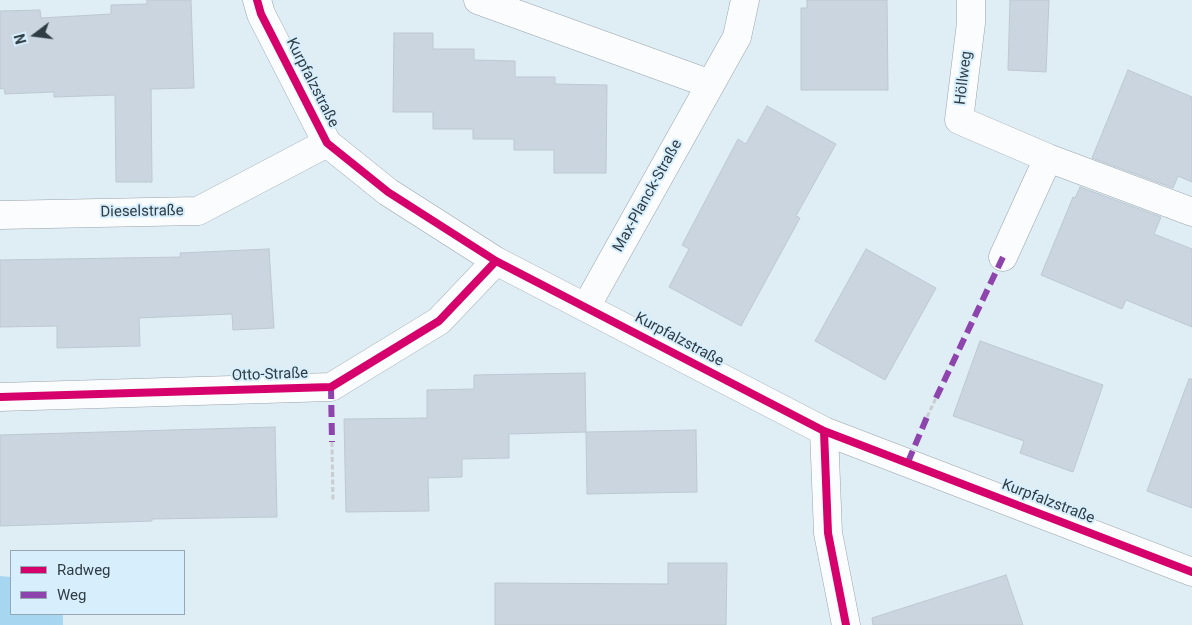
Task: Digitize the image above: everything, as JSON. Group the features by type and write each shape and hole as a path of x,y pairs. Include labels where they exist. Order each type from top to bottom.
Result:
{"street":[{"name":"Kurpfalzstraße","path":"257,0 261,14 327,143 388,192 496,261 824,431 1192,572"},
{"path":"478,0 710,84"},
{"name":"Max-Planck-Straße","path":"586,308 737,37 745,0"},
{"name":"Höllweg","path":"971,0 971,23 959,120 1048,158 1192,212"},
{"name":"Dieselstraße","path":"0,215 198,211 327,143"},
{"path":"1003,257 1048,158"},
{"name":"Otto-Straße","path":"0,397 331,387 439,321 496,261"},
{"path":"824,431 828,533 846,625"}],"path":[{"path":"927,417 936,398"},
{"path":"332,442 333,501"}],"shaded area":[{"path":"0,576 10,577 10,615 63,615 63,625 0,625"}],"building":[{"path":"147,0 191,0 194,88 151,89 152,182 116,182 115,95 54,97 54,92 5,94 4,88 0,89 0,11 40,10 41,18 111,14 111,5 147,4"},
{"path":"807,0 887,0 888,90 801,90 801,8 807,8"},
{"path":"1010,0 1049,0 1046,72 1008,70"},
{"path":"394,33 433,33 433,49 474,49 474,60 515,61 515,77 555,77 555,84 607,85 606,173 554,173 554,150 514,150 514,139 473,139 473,129 433,129 433,112 393,112"},
{"path":"1128,70 1192,97 1192,182 1178,176 1173,188 1092,158"},
{"path":"767,106 836,144 796,216 800,218 741,326 669,287 689,249 682,245 738,139 746,144"},
{"path":"1080,187 1161,217 1154,234 1192,249 1192,327 1126,300 1122,309 1041,275 1073,197 1075,198"},
{"path":"269,249 274,328 233,330 232,314 139,318 140,346 57,348 57,326 0,327 0,260 181,257 180,253"},
{"path":"866,249 936,288 885,380 815,341"},
{"path":"980,341 1103,385 1073,472 1020,453 1024,441 953,416"},
{"path":"585,373 586,432 509,434 509,458 462,459 462,477 428,478 429,511 346,512 344,419 427,418 427,390 474,389 474,375"},
{"path":"1189,379 1192,379 1192,508 1147,491"},
{"path":"275,427 277,517 152,519 152,521 0,526 0,435"},
{"path":"696,430 697,492 587,494 586,432"},
{"path":"668,563 727,563 726,625 495,625 495,583 668,584"},
{"path":"1006,575 1023,625 873,625 872,618"}],"marked path":[{"path":"936,398 1003,257"},
{"path":"331,387 332,442"},
{"path":"908,462 927,417"}],"cycle path":[{"path":"257,0 261,14 327,143 388,192 496,261 824,431 1192,572"},
{"path":"0,397 331,387 439,321 496,261"},
{"path":"824,431 828,533 846,625"}]}
